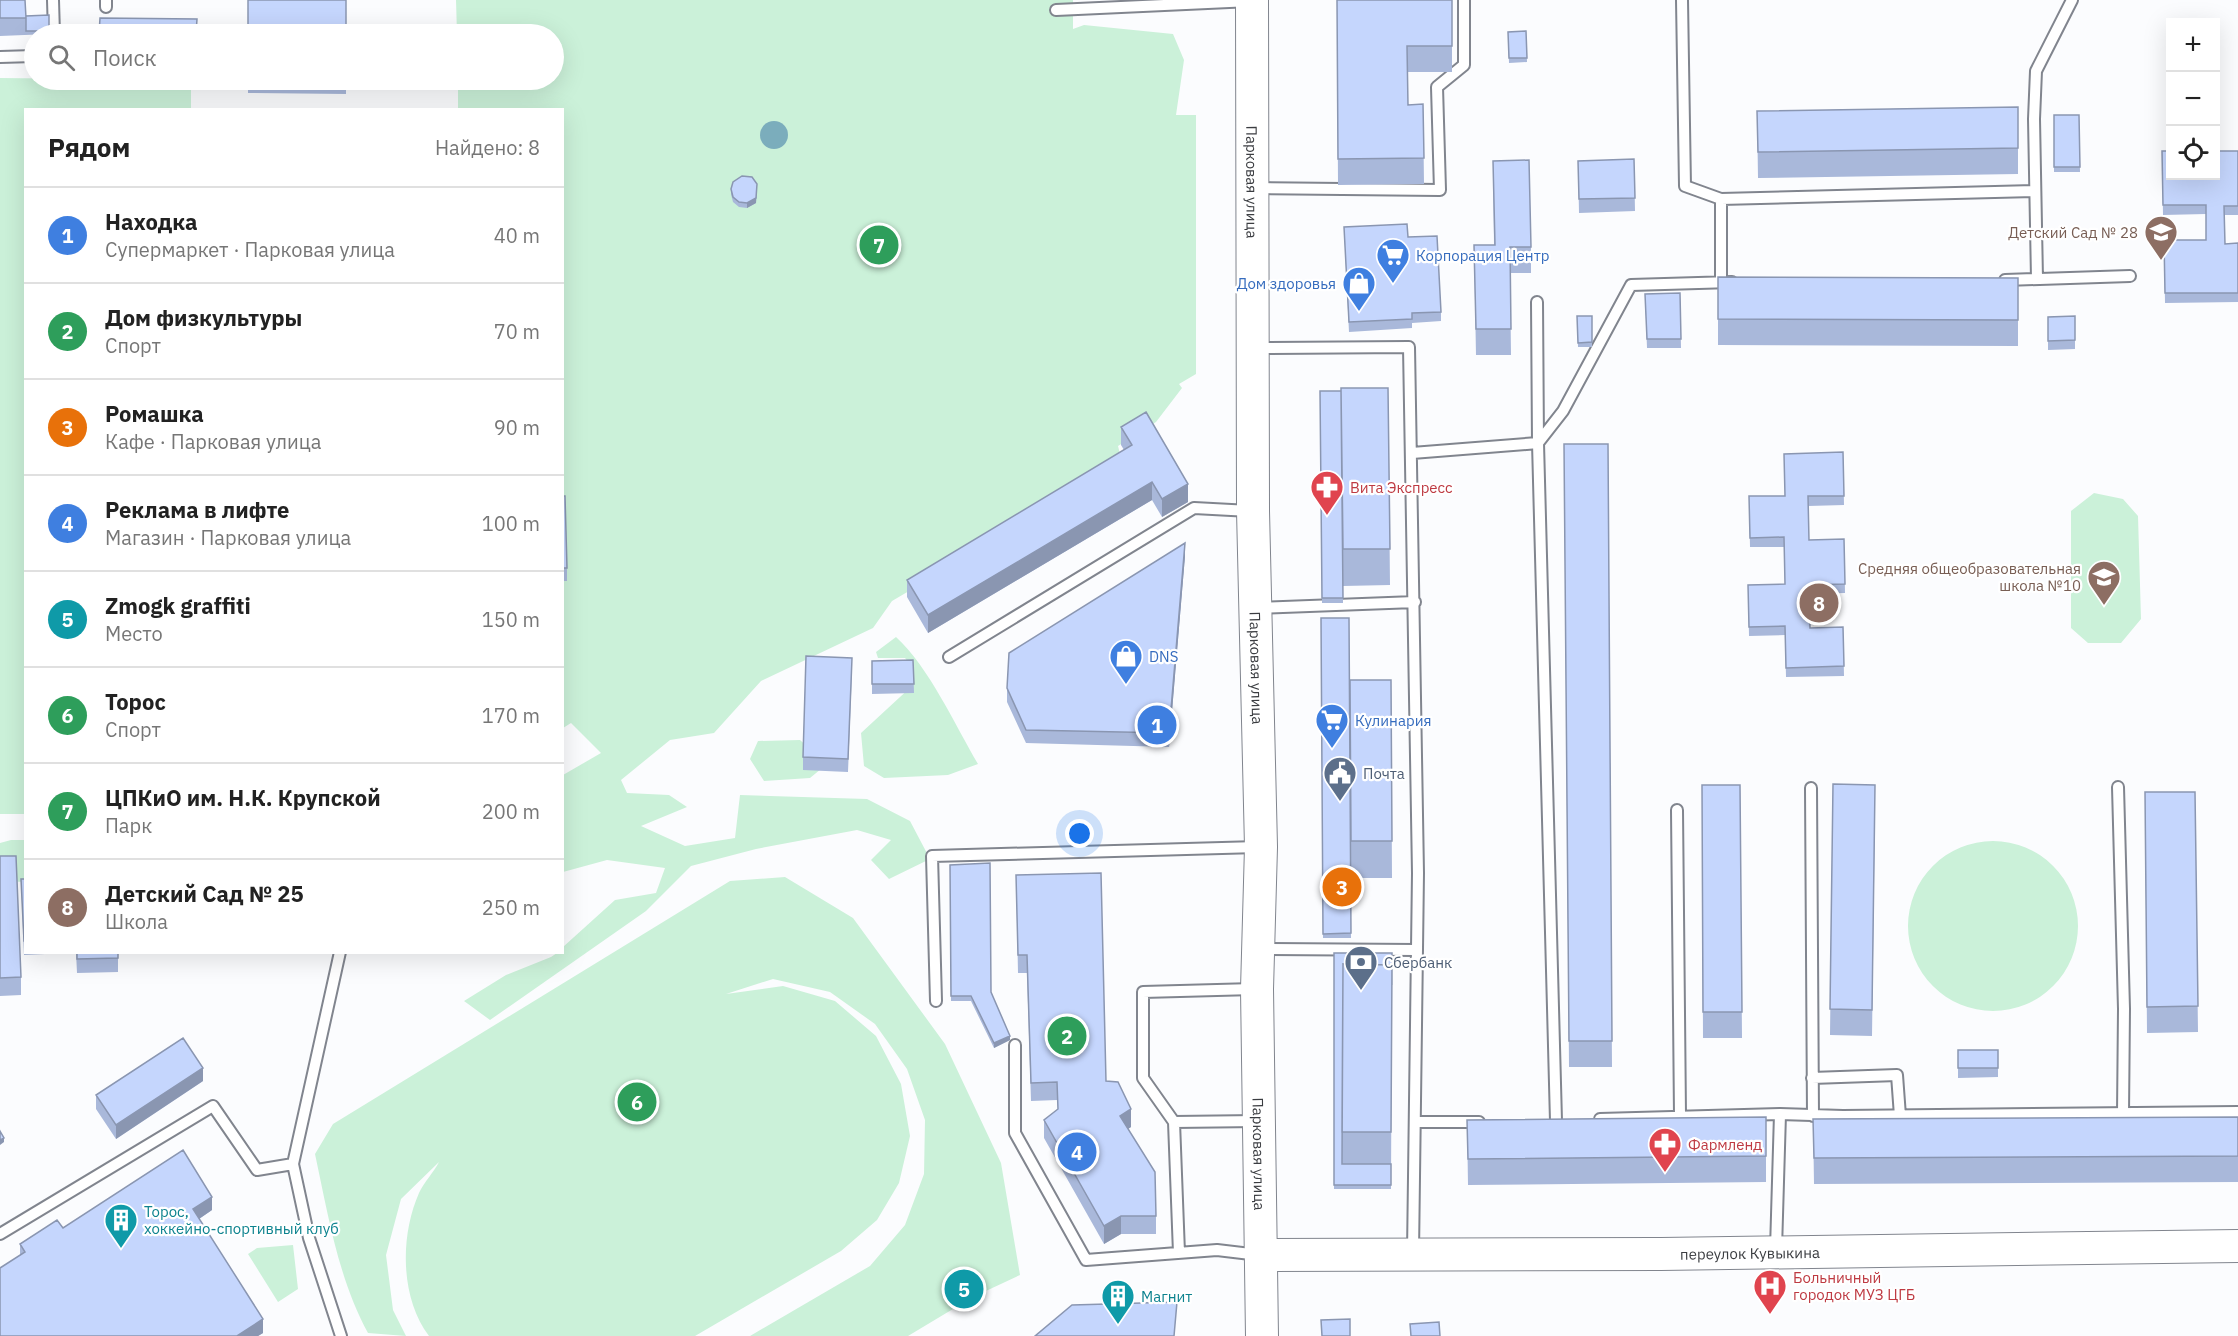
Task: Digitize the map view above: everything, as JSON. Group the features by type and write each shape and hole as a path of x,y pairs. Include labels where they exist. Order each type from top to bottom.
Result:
{"main road":[{"name":"Парковая улица","path":"1252,0 1253,511 1261,847 1257,989 1262,1336"},
{"name":"переулок Кувыкина","path":"1261,1255 2238,1246"}],"lane":[{"path":"53,0 54,24"},
{"path":"1056,10 1252,0"},
{"path":"1251,188 1440,189 1437,87 1464,65 1464,0"},
{"path":"1682,0 1685,186 1721,200 2035,191"},
{"path":"2037,279 2036,71 2072,0"},
{"path":"0,57 24,56"},
{"path":"1721,200 1721,282"},
{"path":"1990,280 2130,276"},
{"path":"1412,453 1538,443 1563,411 1630,285 1744,282"},
{"path":"1537,302 1538,443 1556,1121"},
{"path":"1252,348 1409,347 1418,862 1413,1254"},
{"path":"949,657 1194,508 1253,511"},
{"path":"1256,608 1415,602"},
{"path":"2118,787 2124,1027 2123,1114"},
{"path":"1811,788 1813,1116"},
{"path":"1677,810 1680,1116"},
{"path":"936,1001 932,856 1261,847"},
{"path":"1258,949 1416,950"},
{"path":"340,954 293,1164 309,1238 341,1336"},
{"path":"1179,1253 1174,1122 1143,1078 1143,992 1257,989"},
{"path":"1015,1045 1015,1133 1086,1260 1217,1250 1261,1255"},
{"path":"1812,1078 1897,1075 1900,1116"},
{"path":"0,1234 213,1106 258,1170 293,1164"},
{"path":"1590,1119 1780,1114 1900,1116 2238,1112"},
{"path":"1776,1251 1780,1114"},
{"path":"1174,1122 1258,1121"},
{"path":"1415,1122 1486,1122"}],"green space":[{"path":"456,0 1073,0 1073,29 1084,25 1173,34 1184,60 1176,115 1196,115 1196,374 1179,384 1182,388 1156,422 1118,446 1121,458 1098,480 892,601 873,628 761,681 714,733 670,740 621,780 627,793 669,795 687,807 641,826 685,846 735,838 740,795 867,799 910,821 930,859 889,879 871,860 891,840 857,830 756,849 691,866 646,911 490,1020 464,1001 506,975 556,954 564,954 564,946 615,900 656,893 665,868 607,860 564,872 564,774 601,753 571,723 564,727 564,108 458,108 458,90 564,90 564,24 457,24"},
{"path":"0,78 24,78 24,90 191,90 191,108 24,108 24,814 0,814"},
{"path":"2094,493 2123,499 2138,516 2141,619 2121,643 2088,643 2071,628 2071,511"},
{"path":"896,637 920,664 978,764 948,775 884,778 864,766 861,733 913,685 914,668 905,658 878,658 876,652"},
{"path":"800,740 827,764 810,778 764,781 750,759 758,741"},
{"path":"24,840 24,882 0,881 0,843"},
{"path":"1993,841 2026,847 2053,866 2072,893 2078,926 2072,959 2053,986 2026,1005 1993,1011 1960,1005 1933,986 1914,959 1908,926 1914,893 1933,866 1960,847"},
{"path":"785,877 853,918 945,1044 1001,1163 1020,1275 973,1297 908,1336 750,1336 870,1266 905,1225 924,1174 925,1120 907,1069 875,1024 830,992 773,979 726,994 783,986 835,1001 876,1036 901,1084 910,1136 899,1183 877,1220 841,1251 695,1336 429,1336 419,1321 408,1285 406,1247 408,1228 419,1193 439,1162 401,1199 386,1255 393,1310 406,1336 368,1333 341,1268 315,1154 333,1124 730,881"},
{"path":"293,1245 298,1289 278,1302 248,1254 257,1248"}],"water":[{"path":"774,121 784,125 788,135 784,145 774,149 764,145 760,135 764,125"}],"building":[{"path":"0,0 25,0 26,18 0,18"},
{"path":"248,0 346,0 346,24 248,24"},
{"path":"1337,0 1452,0 1452,46 1407,46 1408,105 1423,104 1424,158 1338,159"},
{"path":"49,15 49,24 26,24 26,16"},
{"path":"100,18 197,19 197,24 100,24"},
{"path":"1526,31 1527,58 1509,58 1508,32"},
{"path":"2018,107 2018,148 1758,152 1757,111"},
{"path":"2054,115 2079,115 2080,167 2054,167"},
{"path":"2162,151 2166,151 2166,180 2220,180 2220,151 2238,151 2238,206 2224,206 2225,244 2238,243 2238,293 2165,293 2164,240 2206,240 2206,205 2163,205"},
{"path":"1634,159 1635,198 1579,199 1578,161"},
{"path":"1529,160 1531,247 1510,247 1511,329 1476,329 1474,245 1495,245 1493,161"},
{"path":"742,176 752,177 757,184 756,198 747,203 739,202 733,197 731,189 733,182"},
{"name":"Корпорация Центр","path":"1407,224 1408,237 1437,236 1441,312 1412,313 1412,319 1349,322 1344,227"},
{"path":"1718,277 2018,278 2018,320 1718,319"},
{"path":"1680,293 1681,339 1647,339 1645,294"},
{"path":"1577,316 1592,316 1592,342 1578,343"},
{"path":"2075,316 2075,340 2048,341 2048,317"},
{"path":"1341,388 1388,388 1390,549 1343,549"},
{"path":"1320,391 1341,391 1343,598 1322,598"},
{"path":"1146,412 1188,484 1162,499 1152,482 928,615 907,580 1132,445 1121,427"},
{"path":"1564,444 1608,444 1612,1041 1569,1041"},
{"path":"1843,452 1844,496 1808,496 1809,540 1844,539 1845,584 1809,585 1810,628 1843,627 1844,666 1786,668 1785,626 1749,627 1748,585 1785,584 1784,537 1750,538 1749,496 1785,496 1784,454"},
{"path":"564,496 565,496 567,568 564,568"},
{"path":"1185,543 1169,733 1026,730 1007,688 1009,653"},
{"path":"1321,618 1349,618 1351,933 1323,934"},
{"path":"806,656 852,658 848,759 803,757"},
{"path":"913,660 914,684 872,684 872,661"},
{"path":"1350,680 1391,680 1392,841 1351,841"},
{"path":"1833,784 1875,785 1872,1010 1830,1009"},
{"path":"1702,785 1740,785 1742,1012 1703,1012"},
{"path":"2145,792 2195,792 2198,1006 2147,1007"},
{"path":"0,856 16,856 21,977 0,978"},
{"path":"990,863 991,992 1010,1036 994,1043 971,996 951,996 950,865"},
{"path":"1101,873 1106,1081 1118,1082 1131,1109 1120,1116 1155,1172 1156,1216 1121,1216 1104,1226 1044,1120 1058,1109 1057,1082 1031,1083 1027,955 1018,955 1016,875"},
{"path":"21,879 24,879 24,941"},
{"path":"1334,953 1392,953 1392,965 1343,964 1342,1164 1391,1164 1391,1185 1334,1185"},
{"path":"77,954 118,954 118,958 77,959"},
{"path":"1343,964 1392,965 1391,1132 1342,1132"},
{"path":"183,1038 203,1068 116,1125 96,1095"},
{"path":"1958,1050 1998,1050 1998,1068 1958,1068"},
{"path":"1766,1117 1766,1156 1468,1159 1467,1120"},
{"path":"2238,1117 2238,1156 1814,1158 1813,1119"},
{"name":"Торос, хоккейно-спортивный клуб","path":"183,1150 212,1197 193,1209 263,1319 237,1336 0,1336 0,1268 25,1252 20,1244 57,1220 63,1228"},
{"name":"Магнит","path":"1177,1302 1174,1336 1035,1336 1072,1305"},
{"path":"1350,1319 1350,1336 1322,1336 1321,1320"},
{"path":"1439,1322 1440,1336 1411,1336 1410,1324"}],"place":[{"name":"ЦПКиО им. Н.К. Крупской","path":"879,245"},
{"name":"Детский Сад № 28","path":"2161,261"},
{"name":"Корпорация Центр","path":"1393,284"},
{"name":"Дом здоровья","path":"1359,312"},
{"name":"Вита Экспресс","path":"1327,516"},
{"name":"Детский Сад № 25","path":"1819,603"},
{"name":"Средняя общеобразовательная школа №10","path":"2104,606"},
{"name":"DNS","path":"1126,685"},
{"name":"Находка","path":"1157,725"},
{"name":"Кулинария","path":"1332,749"},
{"name":"Почта","path":"1340,802"},
{"name":"Ромашка","path":"1342,887"},
{"name":"Сбербанк","path":"1361,991"},
{"name":"Дом физкультуры","path":"1067,1036"},
{"name":"Торос","path":"637,1102"},
{"name":"Реклама в лифте","path":"1077,1152"},
{"name":"Фармленд","path":"1665,1173"},
{"name":"Торос, хоккейно-спортивный клуб","path":"121,1249"},
{"name":"Zmogk graffiti","path":"964,1289"},
{"name":"Больничный городок МУЗ ЦГБ","path":"1770,1315"},
{"name":"Магнит","path":"1118,1325"}]}
